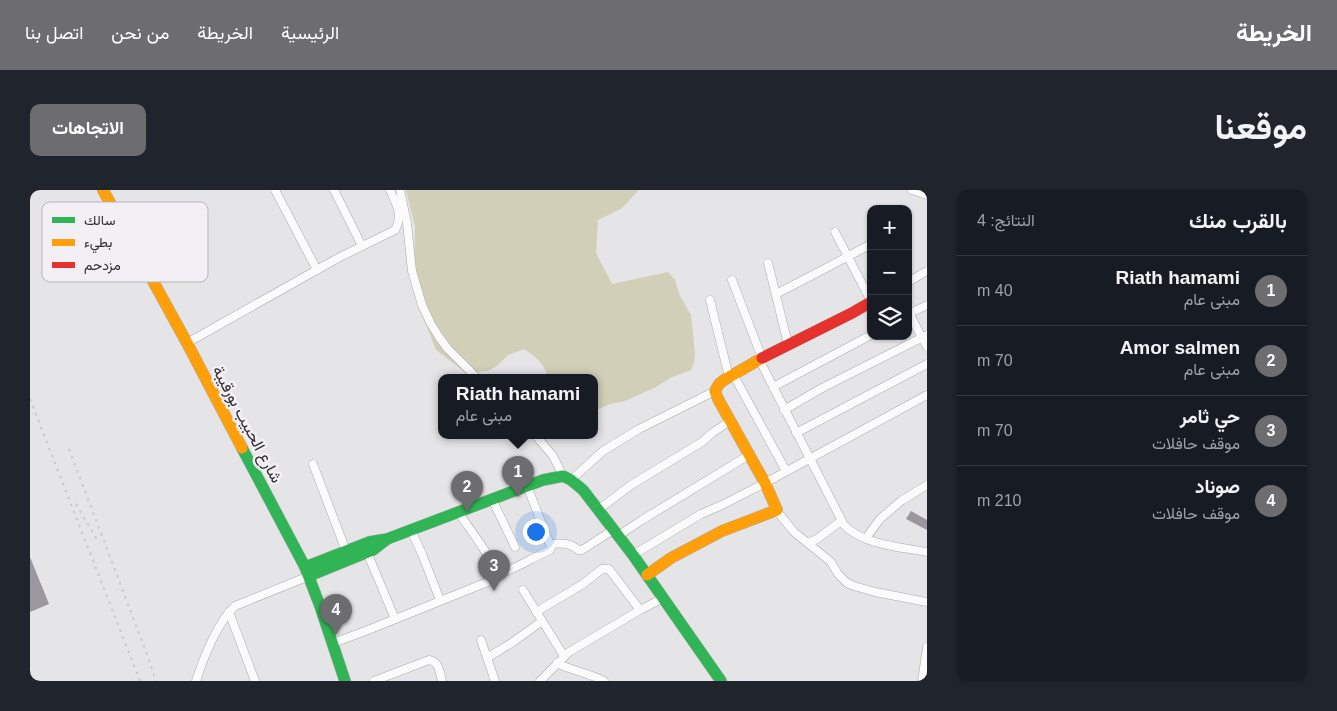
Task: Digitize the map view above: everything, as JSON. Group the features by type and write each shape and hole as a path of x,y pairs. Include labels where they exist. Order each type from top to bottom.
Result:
{"main road":[{"name":"شارع الحبيب بورقيبة","path":"103,190 110,202"},
{"name":"شارع الحبيب بورقيبة","path":"154,282 307,572 345,681"},
{"path":"647,575 671,558 722,530 777,508 718,399 715,391 719,384 731,375 788,344 867,304"},
{"path":"307,572 346,551 370,542 387,539 543,480 567,478 583,490 633,555 721,681"},
{"path":"307,572 373,550 387,539"}],"street":[{"path":"276,190 317,270"},
{"path":"334,190 362,246"},
{"path":"187,343 317,270 395,230 400,216 390,190"},
{"path":"400,190 406,217 412,271 422,305 439,337 473,374"},
{"path":"912,190 927,195"},
{"path":"835,232 867,295"},
{"path":"776,294 867,246"},
{"path":"768,263 788,344"},
{"path":"912,280 927,271"},
{"path":"732,280 773,387 841,521 847,528 877,542 927,552"},
{"path":"710,300 731,375 786,471"},
{"path":"912,312 927,305"},
{"path":"912,317 925,336 927,346"},
{"path":"784,410 822,388 925,336"},
{"path":"773,387 867,337"},
{"path":"796,434 927,364"},
{"path":"539,439 553,456 567,478 603,451 639,429 715,391"},
{"path":"633,555 701,514 765,483 927,395"},
{"path":"598,510 631,485 702,442 730,421"},
{"path":"551,544 567,544 582,550 642,520 749,455"},
{"path":"312,464 346,551"},
{"path":"866,538 880,519 901,501 927,485"},
{"path":"333,643 495,579 497,575 512,570 550,550 551,544 527,486"},
{"path":"492,499 515,547"},
{"path":"776,510 794,532 831,562 843,580 854,586 875,592 927,602"},
{"path":"458,512 489,558 497,575"},
{"path":"808,544 841,521"},
{"path":"411,530 428,567 440,600"},
{"path":"367,552 394,619"},
{"path":"536,612 606,568 609,569 640,610"},
{"path":"196,681 216,635 229,612 235,606 307,572"},
{"path":"523,590 564,656"},
{"path":"540,681 564,656 663,598"},
{"path":"229,612 255,681"},
{"path":"487,658 514,642 542,621"},
{"path":"481,640 495,681"},
{"path":"922,681 927,647"},
{"path":"374,681 429,660 433,660 437,664 442,681"},
{"path":"557,663 604,681"}],"shaded area":[{"path":"406,190 639,190 621,209 598,220 596,253 612,284 668,272 675,280 680,296 691,315 695,354 691,370 672,377 656,387 625,401 610,404 598,409 598,374 547,374 539,361 524,349 508,355 497,366 488,371 466,373 436,350 417,301 414,280 415,227"}],"building":[{"path":"911,511 927,520 927,530 906,519"},
{"path":"30,557 49,604 30,612"}],"railway":[{"path":"30,399 140,681"},
{"path":"69,449 156,681"},
{"path":"76,504 99,543"}],"traffic: fast":[{"path":"242,448 305,567 345,681"},
{"path":"305,567 369,542 387,539 543,480 563,476 583,490 633,555 721,681"},
{"path":"309,576 373,550 386,540"}],"traffic: slow":[{"path":"103,190 110,202"},
{"path":"154,282 242,448"},
{"path":"647,575 671,558 722,531 777,510 765,483 715,391 724,380 762,358"}],"traffic: jam":[{"path":"762,358 867,304"}],"place":[{"name":"Riath hamami","path":"518,497"},
{"name":"Amor salmen","path":"467,512"},
{"name":"حي ثامر","path":"494,591"},
{"name":"صوناد","path":"336,635"}]}
